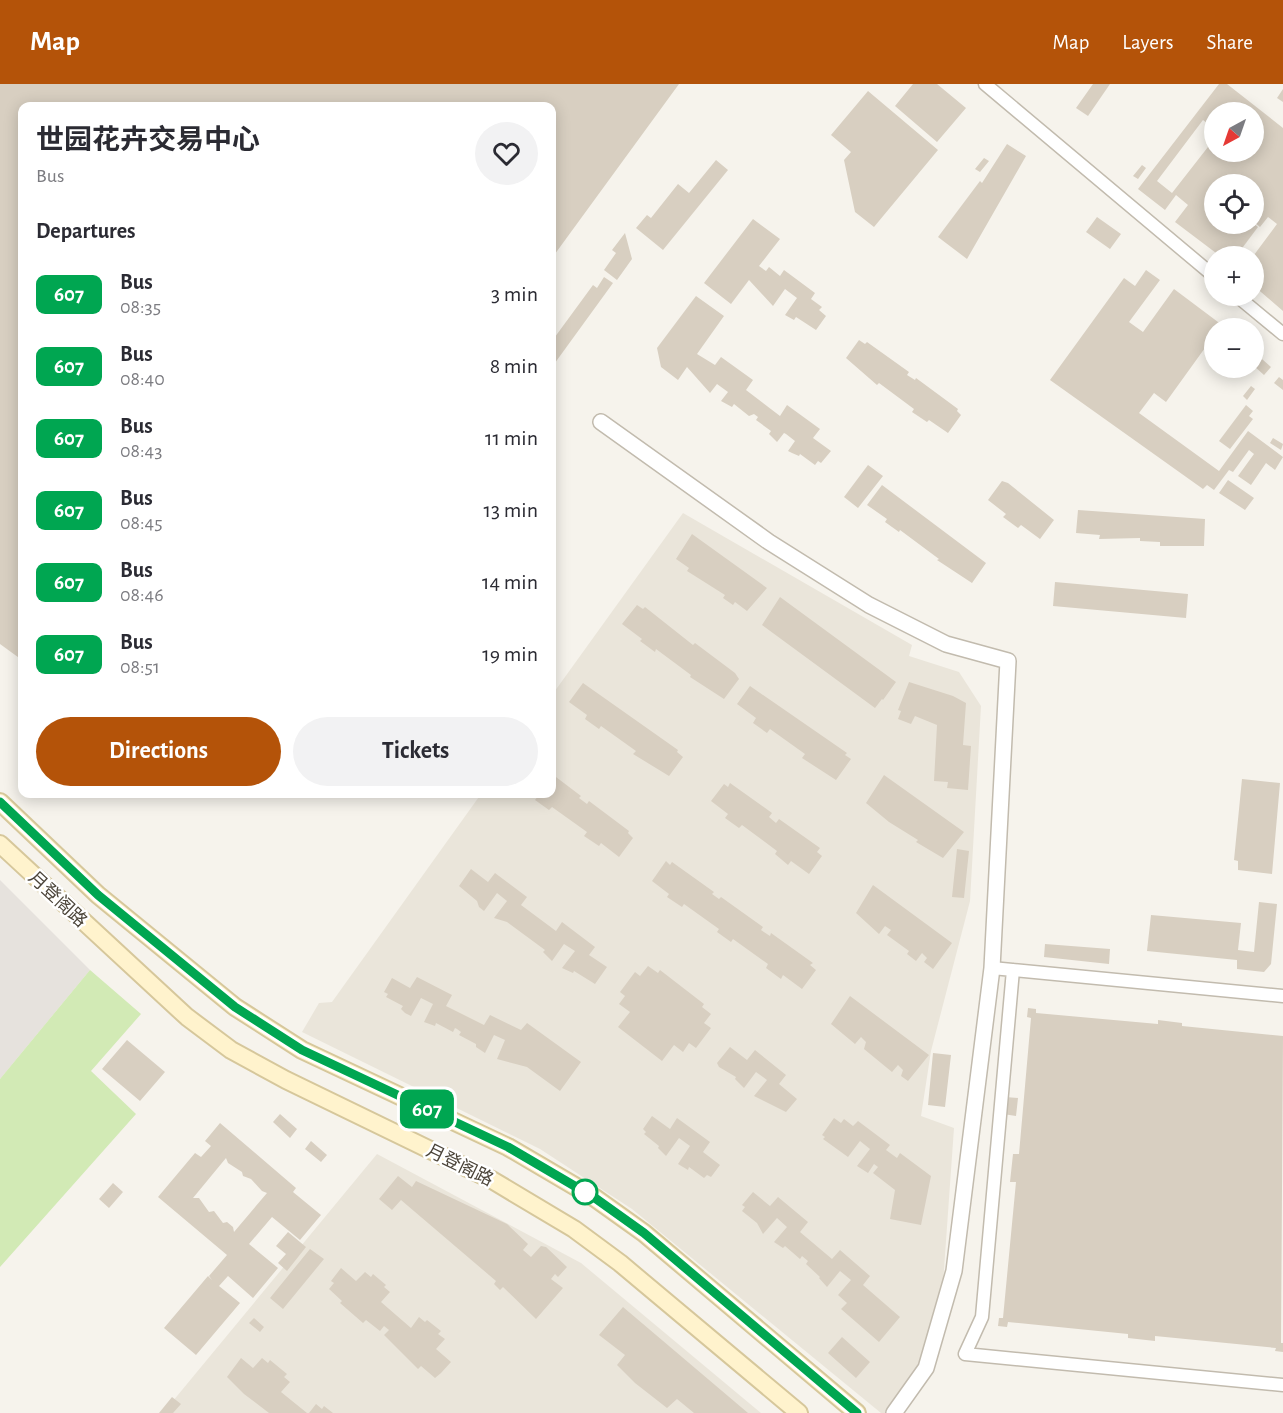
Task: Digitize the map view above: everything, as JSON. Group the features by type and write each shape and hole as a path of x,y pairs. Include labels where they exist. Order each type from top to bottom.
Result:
{"main road":[{"name":"月登阁路","path":"0,802 98,895 235,1007 302,1050 508,1147 595,1198 644,1233 857,1413"},
{"name":"月登阁路","path":"0,844 187,1017 231,1050 295,1085 492,1180 574,1229 620,1263 799,1413"}],"street":[{"path":"985,84 1204,268"},
{"path":"1249,306 1283,334"},
{"path":"601,422 769,542 869,605 946,644 1008,661 992,968 954,1271 926,1368 894,1413"},
{"path":"992,968 1283,996"},
{"path":"1013,970 982,1317 965,1354 1283,1385"}],"shaded area":[{"path":"683,513 912,645 909,656 959,672 981,706 970,901 931,1051 921,1116 954,1128 939,1340 889,1413 881,1413 632,1209 540,1149 302,1032 319,1003 332,1002 478,798 556,798 556,689"},
{"path":"0,880 90,970 0,1079"},
{"path":"377,1154 581,1263 761,1413 163,1413"}],"green space":[{"path":"90,970 141,1014 91,1071 136,1114 0,1267 0,1079"}],"building":[{"path":"0,84 679,84 556,253 556,102 18,102 18,657 0,644"},
{"path":"913,84 937,84 966,108 937,142 895,106"},
{"path":"1093,84 1110,84 1088,116 1076,108"},
{"path":"1219,84 1227,84 1250,102 1205,102"},
{"path":"1283,89 1283,102 1277,98"},
{"path":"868,91 938,150 874,227 855,212 844,160 851,152 831,135"},
{"path":"1204,103 1204,121 1157,181 1172,193 1204,152 1204,162 1264,162 1264,113 1283,128 1283,311 1264,295 1264,246 1261,246 1277,224 1268,217 1264,222 1264,174 1204,174 1204,234 1253,234 1244,246 1207,246 1175,222 1188,205 1176,195 1165,210 1138,189"},
{"path":"1007,144 1026,156 967,259 938,237 980,181 982,183"},
{"path":"984,158 989,161 980,172 975,169"},
{"path":"716,160 728,170 663,250 636,228 647,215 651,218 678,184 689,193"},
{"path":"1142,165 1146,168 1138,179 1133,176"},
{"path":"1097,217 1121,234 1110,249 1086,232"},
{"path":"753,219 780,239 759,266 766,271 769,267 780,276 784,270 815,293 811,299 822,307 819,310 826,316 816,330 796,317 794,320 785,315 797,298 785,289 773,306 749,280 731,304 704,283"},
{"path":"625,233 632,259 617,280 604,270 616,253 612,250"},
{"path":"1146,270 1160,280 1129,322 1143,332 1174,289 1213,318 1204,318 1204,349 1166,402 1154,393 1139,413 1219,471 1248,431 1283,457 1275,470 1266,463 1251,485 1238,476 1254,454 1249,450 1233,472 1229,470 1214,490 1207,485 1203,489 1050,380 1124,278 1135,286"},
{"path":"604,277 613,283 556,361 556,336 593,285 597,288"},
{"path":"696,296 724,316 697,354 715,365 721,357 753,380 746,390 780,416 787,405 820,429 813,438 831,451 821,463 818,461 815,465 800,454 799,456 788,451 795,441 786,434 784,433 777,442 769,434 771,431 756,420 758,417 754,414 749,416 734,404 732,407 721,401 728,392 717,384 710,393 687,367 678,380 661,367 657,348"},
{"path":"859,340 865,344 867,342 909,372 907,375 915,380 916,378 958,409 961,415 948,433 912,412 914,409 879,383 877,385 846,358"},
{"path":"1264,361 1271,367 1264,375"},
{"path":"1279,377 1283,380 1283,390 1274,383"},
{"path":"1251,386 1255,389 1247,400 1243,396"},
{"path":"1246,405 1253,411 1249,416 1253,419 1230,449 1219,441"},
{"path":"1273,438 1283,444 1281,450 1270,443"},
{"path":"868,465 883,476 858,508 844,497"},
{"path":"1228,480 1254,498 1245,510 1219,493"},
{"path":"1002,481 1008,483 1054,520 1040,539 1021,525 1018,528 1003,517 1006,514 988,500"},
{"path":"882,485 986,563 972,583 937,560 939,559 900,530 899,532 885,522 887,519 867,505"},
{"path":"1078,510 1205,519 1204,546 1160,546 1160,542 1140,541 1140,538 1099,539 1100,535 1076,533"},
{"path":"692,534 767,588 747,611 735,602 733,605 723,598 725,595 687,571 689,568 676,559"},
{"path":"1055,582 1188,594 1186,618 1053,606"},
{"path":"780,597 896,682 875,708 762,625"},
{"path":"637,605 643,609 645,607 693,645 695,643 735,673 739,679 724,699 690,677 691,675 656,649 655,652 640,641 642,639 622,624"},
{"path":"909,682 953,696 966,703 963,745 971,746 968,790 947,788 948,782 934,781 937,725 915,716 911,724 898,719 901,711 898,710"},
{"path":"583,683 678,750 677,752 683,757 669,776 633,754 636,751 601,726 599,729 585,719 587,715 569,702"},
{"path":"750,686 847,753 845,755 851,759 836,780 802,758 805,754 770,729 767,733 753,723 756,718 737,704"},
{"path":"884,775 964,832 943,858 916,842 918,840 889,822 866,803"},
{"path":"556,777 581,796 579,798 587,804 589,801 629,831 628,833 633,838 619,857 601,843 599,846 584,836 587,832 552,807 549,810 535,800 536,798 556,798"},
{"path":"1242,779 1280,783 1272,874 1238,870 1238,861 1234,860"},
{"path":"730,783 772,813 769,817 776,823 779,819 820,848 817,852 822,856 809,874 791,861 788,865 775,854 777,851 742,825 739,828 725,818 728,814 711,801 724,784 728,787"},
{"path":"957,849 969,851 964,898 952,897"},
{"path":"666,861 670,865 672,862 714,892 712,894 719,899 721,897 763,927 761,930 770,936 771,933 813,963 810,965 816,970 802,989 783,975 781,979 766,968 768,964 733,939 731,942 717,932 719,929 684,904 682,907 667,897 669,894 652,881"},
{"path":"471,869 488,882 495,873 527,897 521,905 556,931 562,922 595,947 589,955 607,967 595,984 574,971 573,973 562,968 575,951 564,944 552,961 543,952 545,950 507,922 494,918 507,901 497,893 484,911 479,907 477,901 459,886"},
{"path":"873,885 952,943 933,969 924,962 927,958 922,953 916,961 907,954 909,951 887,935 891,930 885,926 879,934 856,913"},
{"path":"1259,902 1277,904 1271,964 1264,972 1237,969 1237,960 1147,951 1151,915 1241,923 1238,950 1254,952"},
{"path":"1045,944 1110,949 1109,964 1044,957"},
{"path":"648,966 658,973 660,970 704,1004 702,1007 711,1014 704,1023 711,1028 696,1048 689,1043 683,1052 674,1045 662,1061 618,1027 630,1012 619,1004 625,996 620,992 635,972 640,976"},
{"path":"417,977 452,995 446,1006 484,1025 490,1015 521,1030 527,1023 581,1062 560,1091 527,1067 497,1059 505,1040 494,1035 485,1053 476,1047 476,1044 459,1035 461,1032 457,1029 455,1028 453,1032 436,1023 435,1026 424,1022 433,1004 421,998 411,1016 405,1013 401,1009 403,1006 386,997 388,994 384,992 392,978 410,988"},
{"path":"850,996 929,1055 908,1081 901,1076 903,1070 898,1065 892,1072 864,1049 866,1042 861,1037 855,1044 831,1024"},
{"path":"1028,1008 1036,1009 1036,1013 1158,1024 1158,1020 1182,1023 1182,1026 1283,1036 1281,1343 1283,1343 1283,1352 1275,1351 1276,1348 1155,1336 1155,1341 1128,1338 1128,1334 1008,1322 1007,1327 998,1326 999,1318 1003,1318 1016,1182 1010,1182 1013,1154 1019,1154 1031,1018 1027,1017"},
{"path":"127,1040 165,1072 140,1101 102,1069"},
{"path":"730,1047 747,1060 755,1050 786,1075 779,1084 797,1099 786,1112 754,1096 767,1080 756,1072 744,1088 735,1079 736,1077 719,1067 717,1063"},
{"path":"933,1053 951,1055 945,1107 928,1105"},
{"path":"1005,1097 1018,1098 1016,1116 1003,1114"},
{"path":"280,1114 297,1129 290,1138 273,1122"},
{"path":"652,1116 670,1129 677,1118 710,1142 703,1152 720,1165 711,1177 707,1175 704,1178 689,1167 688,1170 678,1164 690,1146 679,1138 666,1156 658,1148 659,1146 644,1134 646,1132 643,1129"},
{"path":"834,1118 841,1123 844,1119 853,1126 858,1121 890,1145 886,1150 897,1158 900,1153 931,1176 921,1225 890,1219 895,1190 873,1173 878,1167 874,1164 868,1173 857,1166 870,1149 860,1141 848,1157 823,1139 825,1137 822,1135"},
{"path":"220,1123 296,1188 293,1192 321,1215 300,1240 272,1217 249,1244 278,1268 253,1298 228,1276 219,1286 240,1303 196,1355 164,1328 208,1276 212,1280 209,1276 227,1255 158,1197 195,1153 201,1157 211,1146 205,1141","holes":["226,1158 228,1163 267,1193 234,1232 233,1227 227,1222 223,1223 214,1211 209,1212 199,1198 193,1198"]},
{"path":"311,1141 327,1155 321,1162 305,1149"},
{"path":"398,1176 412,1187 416,1181 507,1224 528,1244 523,1250 531,1257 541,1246 546,1247 567,1267 558,1277 555,1274 551,1279 563,1288 536,1319 503,1287 500,1290 494,1284 496,1281 401,1200 392,1210 379,1199"},
{"path":"113,1183 123,1192 109,1208 99,1199"},
{"path":"753,1192 770,1206 778,1197 808,1222 800,1232 832,1259 840,1250 870,1276 863,1285 900,1317 879,1342 841,1309 847,1303 838,1295 851,1280 840,1271 827,1287 806,1264 808,1261 802,1256 800,1259 785,1246 783,1248 774,1242 787,1227 777,1218 763,1234 757,1223 742,1211 745,1207 742,1205"},
{"path":"288,1232 306,1247 287,1271 278,1263 286,1254 276,1246"},
{"path":"310,1249 324,1259 283,1309 270,1298"},
{"path":"341,1268 356,1281 365,1272 371,1277 373,1274 386,1285 384,1287 390,1292 381,1302 411,1328 419,1317 441,1331 438,1334 445,1339 436,1349 451,1362 441,1373 435,1378 421,1366 418,1369 384,1335 389,1330 384,1326 380,1331 366,1320 363,1323 340,1303 342,1301 329,1289 334,1283 331,1281"},
{"path":"623,1307 748,1413 694,1413 677,1399 667,1408 635,1383 617,1365 625,1355 599,1335"},
{"path":"254,1318 264,1327 260,1332 249,1323"},
{"path":"842,1337 870,1362 856,1378 828,1353"},
{"path":"241,1358 253,1368 262,1358 268,1363 270,1360 287,1374 284,1377 290,1382 281,1392 307,1413 269,1413 244,1394 227,1377"},
{"path":"172,1397 181,1404 173,1413 159,1413"},
{"path":"316,1404 322,1409 324,1406 333,1413 309,1413"}],"bus line":[{"name":"607","path":"0,802 98,895 235,1007 302,1050 508,1147 595,1198 644,1233 857,1413"}]}
